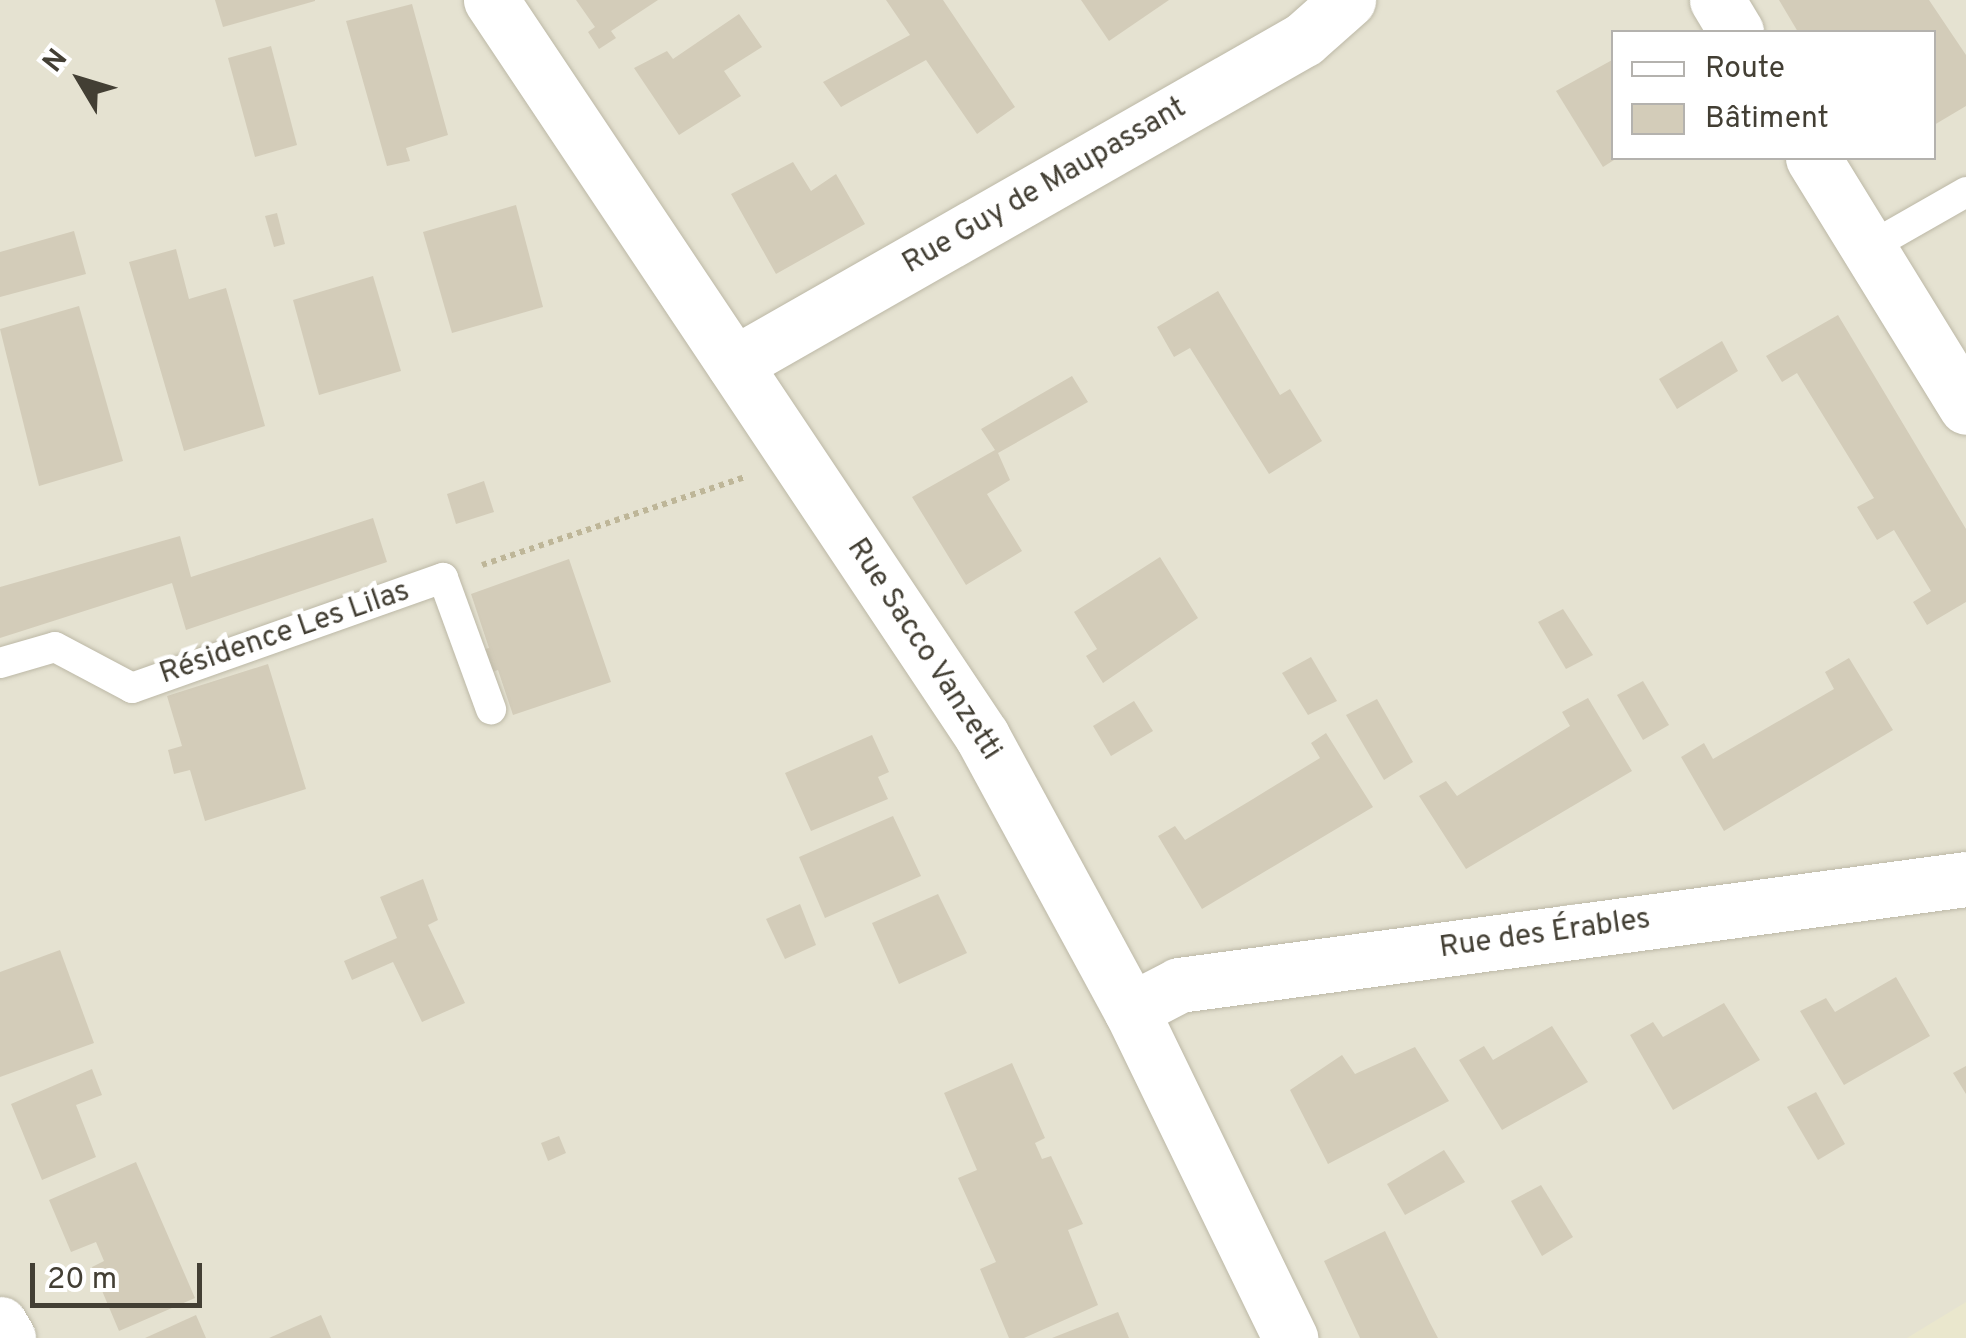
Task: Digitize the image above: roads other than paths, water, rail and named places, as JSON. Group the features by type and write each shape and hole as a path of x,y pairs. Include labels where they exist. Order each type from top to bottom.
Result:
{"street":[{"name":"Rue Sacco Vanzetti","path":"491,0 982,736 1130,1010 1290,1338"},
{"name":"Rue Guy de Maupassant","path":"734,364 1304,39 1348,0"},
{"path":"1716,0 1735,30"},
{"path":"1814,160 1966,407"},
{"name":"Rue des Érables","path":"1130,1010 1179,985 1966,879"},
{"path":"0,1324 8,1338"}],"lane":[{"path":"1868,248 1966,192"},
{"name":"Résidence Les Lilas","path":"0,663 55,647 132,688 443,578 491,708"}]}
